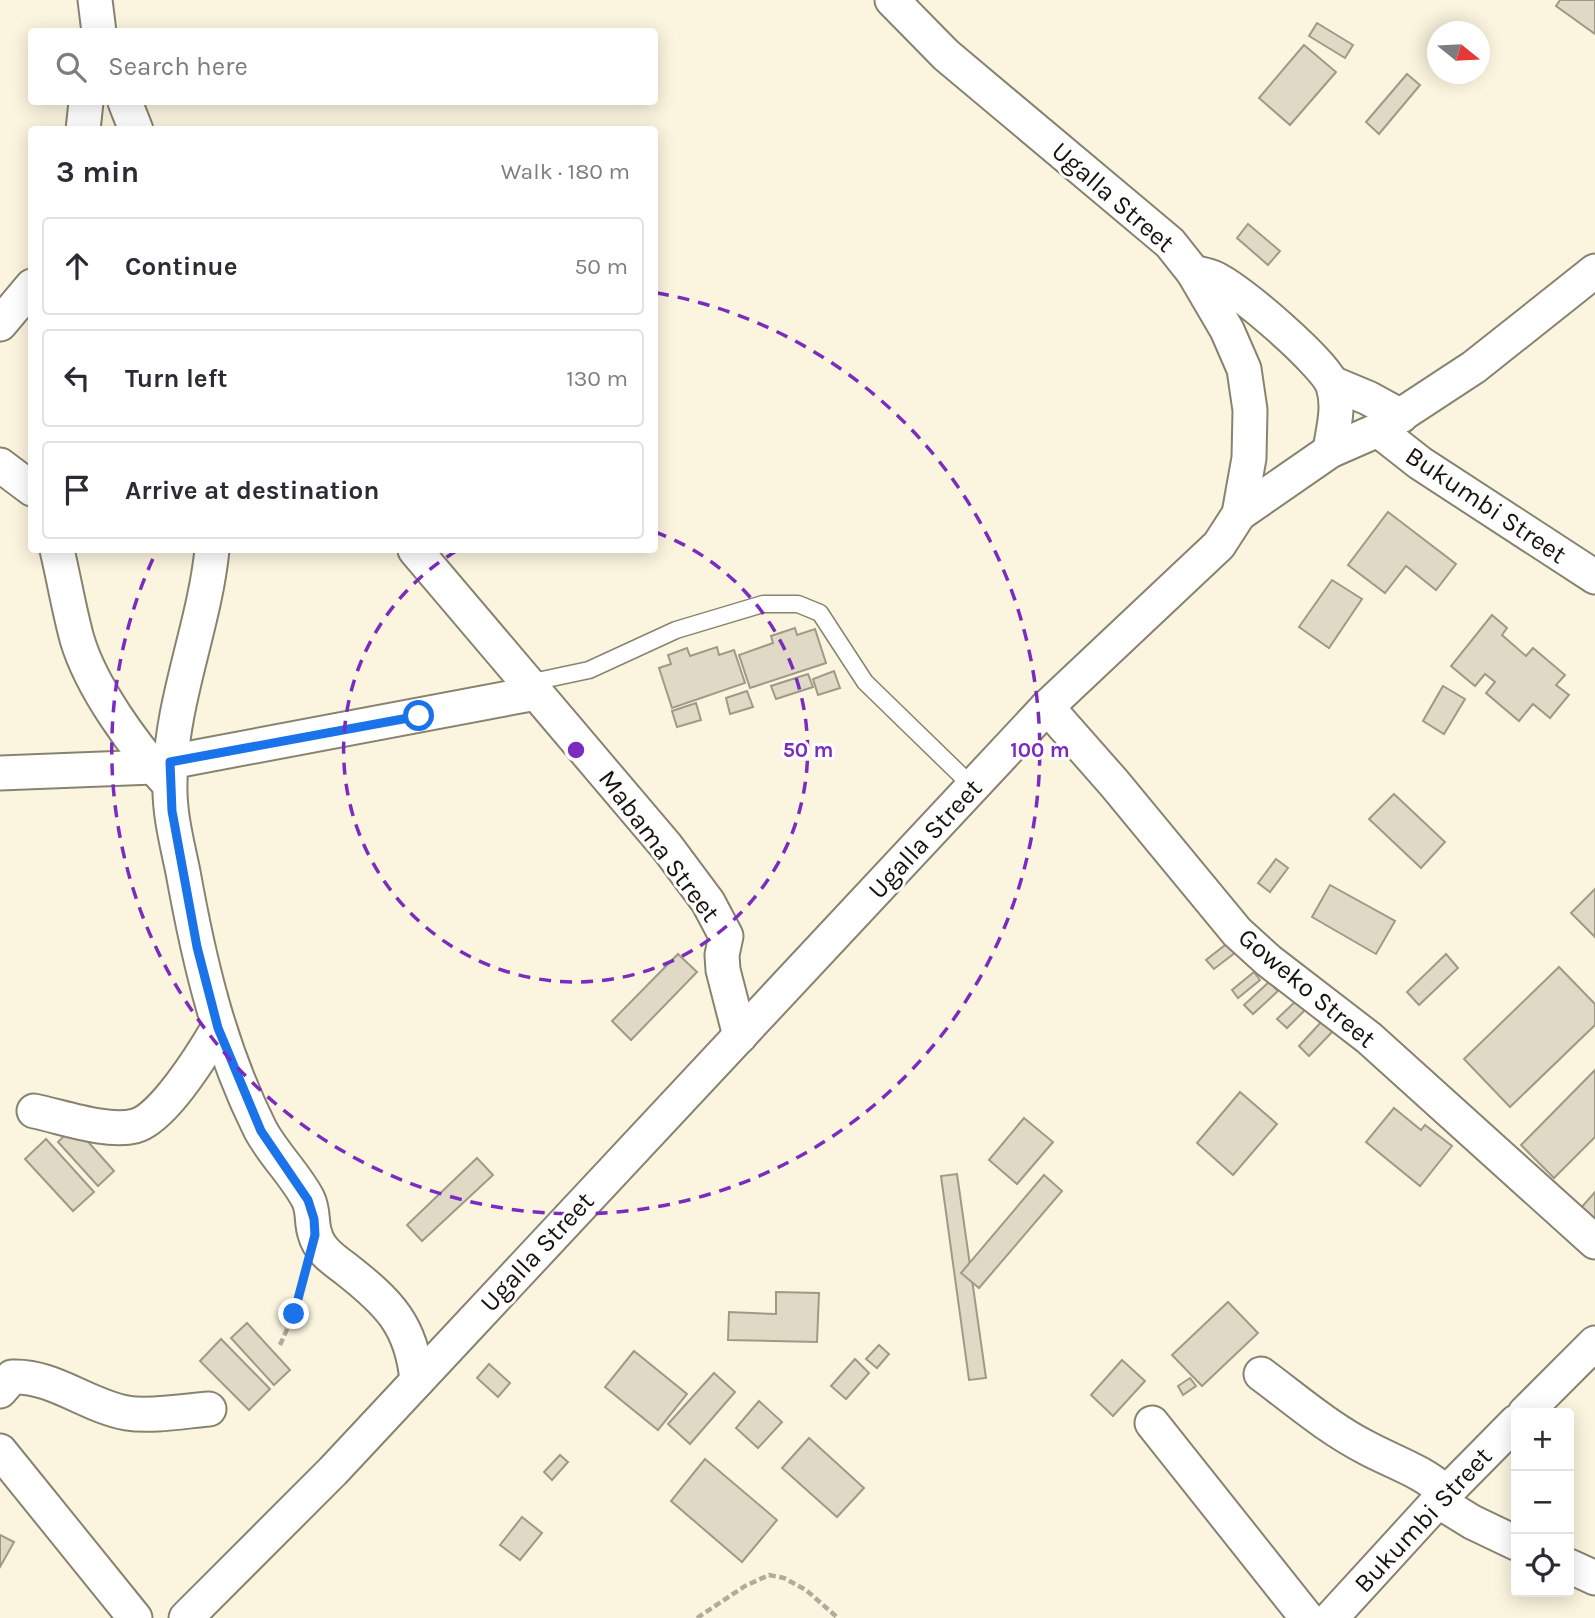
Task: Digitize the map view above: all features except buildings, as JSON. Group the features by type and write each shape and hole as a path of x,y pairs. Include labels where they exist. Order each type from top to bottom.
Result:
{"street":[{"path":"95,0 98,28"},
{"name":"Ugalla Street","path":"186,1618 333,1471 1047,707 1219,545 1239,514 1250,458 1250,410 1244,369 1227,330 1193,272 1170,243 946,55 892,0"},
{"path":"83,126 86,105"},
{"path":"126,105 134,126"},
{"path":"1239,514 1329,451 1389,423 1474,367 1595,271"},
{"path":"1193,272 1213,277 1249,300 1287,335 1332,383 1336,416 1329,451"},
{"path":"0,324 28,291"},
{"name":"Bukumbi Street","path":"1332,383 1368,398 1420,463 1595,577"},
{"path":"0,465 28,486"},
{"path":"58,553 78,641 100,691 164,771"},
{"path":"212,553 206,598 164,771 197,947 218,1028 261,1131 308,1200 314,1219 315,1235 327,1255 396,1314 415,1362 416,1381"},
{"name":"Mabama Street","path":"418,553 667,847 708,902 726,936 722,956 723,970 740,1037"},
{"path":"0,773 164,771 532,688"},
{"name":"Goweko Street","path":"1047,707 1114,783 1237,932 1269,961 1369,1038 1595,1242"},
{"path":"34,1111 110,1127 136,1126 152,1118 197,1065 218,1028"},
{"path":"1530,1408 1595,1343"},
{"path":"1261,1374 1319,1420 1367,1448 1432,1479 1442,1497 1472,1522 1511,1541"},
{"path":"0,1391 12,1377 29,1377 128,1413 209,1409"},
{"path":"1152,1423 1307,1618"},
{"name":"Bukumbi Street","path":"1331,1618 1442,1497 1511,1428"},
{"path":"0,1451 135,1618"},
{"path":"1574,1568 1595,1578"}],"lane":[{"path":"532,688 589,670 677,630 763,604 799,604 820,613 865,682 973,787"}],"path":[{"path":"280,1345 294,1314 315,1235"},
{"path":"697,1618 769,1575 784,1578 806,1590 838,1618"}],"route":[{"path":"294,1314 315,1235 314,1219 308,1200 261,1131 218,1028 197,947 172,811 170,762 419,716"}]}
